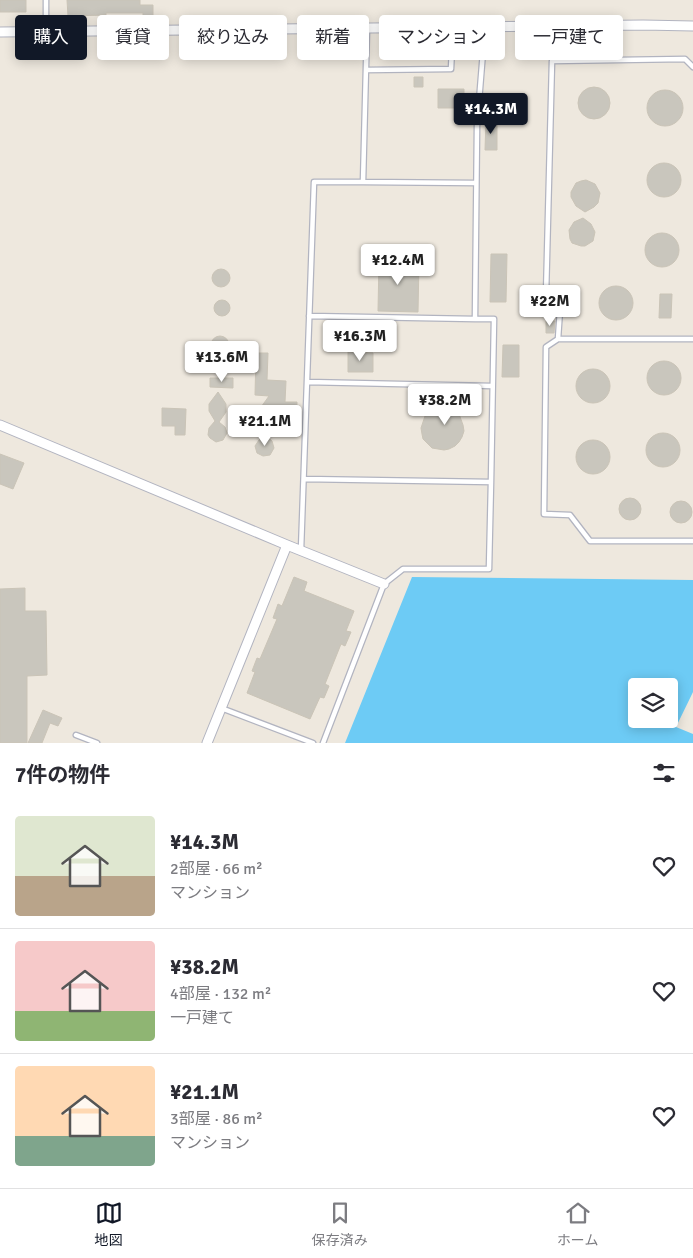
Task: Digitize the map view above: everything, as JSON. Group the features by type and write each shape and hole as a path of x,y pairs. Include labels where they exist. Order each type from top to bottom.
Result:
{"street":[{"path":"505,27 693,26"},
{"path":"87,31 297,29"},
{"path":"0,32 15,32"},
{"path":"0,425 384,584"},
{"path":"207,743 287,545"}],"lane":[{"path":"46,0 46,15"},
{"path":"558,339 560,310 546,295 552,61 685,59 693,68"},
{"path":"363,182 366,60"},
{"path":"366,70 451,68 451,60"},
{"path":"475,319 477,126 482,60"},
{"path":"301,550 314,182 476,183"},
{"path":"310,316 494,319 489,569 402,569 384,584 323,743"},
{"path":"693,339 558,339 546,347 544,514 570,515 590,542 693,541"},
{"path":"307,382 492,386"},
{"path":"304,479 491,482"},
{"path":"221,708 313,743"},
{"path":"76,735 97,743"}],"water":[{"path":"412,577 693,580 693,692 678,723 678,678 628,678 628,728 678,728 693,734 693,743 345,743"}],"building":[{"path":"0,0 26,0 26,12 0,12"},
{"path":"67,0 140,0 140,5 153,5 153,15 143,15 143,13 106,13 106,15 68,15"},
{"path":"414,77 423,77 423,87 414,87"},
{"path":"594,87 605,92 610,103 605,114 594,119 583,114 578,103 583,92"},
{"path":"438,89 464,89 464,108 438,108"},
{"path":"665,90 672,91 678,95 682,101 682,115 678,121 672,125 665,126 658,125 652,121 648,115 647,108 648,101 652,95 658,91"},
{"path":"486,120 497,120 497,150 485,150"},
{"path":"664,163 671,164 676,168 680,173 680,187 676,192 671,196 664,197 657,196 652,192 648,187 647,180 648,173 652,168 657,164"},
{"path":"586,180 595,184 600,193 598,203 585,212 576,206 571,197 571,192 576,183"},
{"path":"583,218 591,224 595,232 593,241 585,246 581,246 572,243 569,230 574,222"},
{"path":"662,233 674,238 679,250 674,262 662,267 650,262 645,250 650,238"},
{"path":"491,254 507,254 506,302 490,302"},
{"path":"379,261 419,262 418,312 378,311"},
{"path":"217,269 225,269 230,274 228,285 217,287 212,282 212,274"},
{"path":"616,286 623,287 628,291 632,296 632,310 628,315 623,319 616,320 609,319 604,315 600,310 599,303 600,296 604,291 609,287"},
{"path":"660,294 672,294 671,318 659,318"},
{"path":"222,300 228,302 230,308 228,314 222,316 216,314 214,308 216,302"},
{"path":"546,321 555,321 554,333 546,333"},
{"path":"220,336 226,339 229,345 226,351 220,354 214,351 211,345 214,339"},
{"path":"503,345 519,345 519,377 502,377"},
{"path":"348,352 373,353 373,372 348,372"},
{"path":"256,353 268,353 267,380 286,381 285,402 297,402 296,430 286,430 286,416 273,424 266,425 259,418 259,410 269,396 255,395"},
{"path":"664,361 671,362 676,366 680,371 680,385 676,390 671,394 664,395 657,394 652,390 648,385 647,378 648,371 652,366 657,362"},
{"path":"593,369 600,370 605,374 609,379 609,393 605,398 600,402 593,403 586,402 581,398 577,393 576,386 577,379 581,374 586,370"},
{"path":"210,378 233,378 233,388 210,387"},
{"path":"218,392 226,404 226,412 219,422 225,427 227,433 223,440 216,442 208,435 209,428 215,421 209,411 209,404"},
{"path":"466,397 472,399 474,405 470,410 459,414 464,431 459,442 449,449 432,448 423,439 421,428 425,416 435,409 441,408 447,408 456,412 461,400"},
{"path":"162,408 186,409 185,435 175,435 175,426 162,426"},
{"path":"663,433 670,434 675,438 679,443 679,457 675,462 670,466 663,467 656,466 651,462 647,457 646,450 647,443 651,438 656,434"},
{"path":"266,436 272,441 274,448 270,455 263,456 257,453 255,446 259,440"},
{"path":"593,440 600,441 605,445 609,450 609,464 605,469 600,473 593,474 586,473 581,469 577,464 576,457 577,450 581,445 586,441"},
{"path":"0,454 24,463 13,489 0,484"},
{"path":"630,498 638,501 641,509 638,517 630,520 622,517 619,509 622,501"},
{"path":"681,501 689,504 692,512 689,520 681,523 673,520 670,512 673,504"},
{"path":"294,577 307,582 304,591 354,611 346,631 351,632 345,646 341,644 325,684 329,686 324,698 320,697 310,719 247,693 255,672 252,671 257,658 260,659 277,619 273,618 278,604 282,606"},
{"path":"25,588 25,611 46,611 47,675 27,676 27,743 0,743 0,589"},
{"path":"43,710 62,718 58,726 50,723 42,743 28,743"}]}
